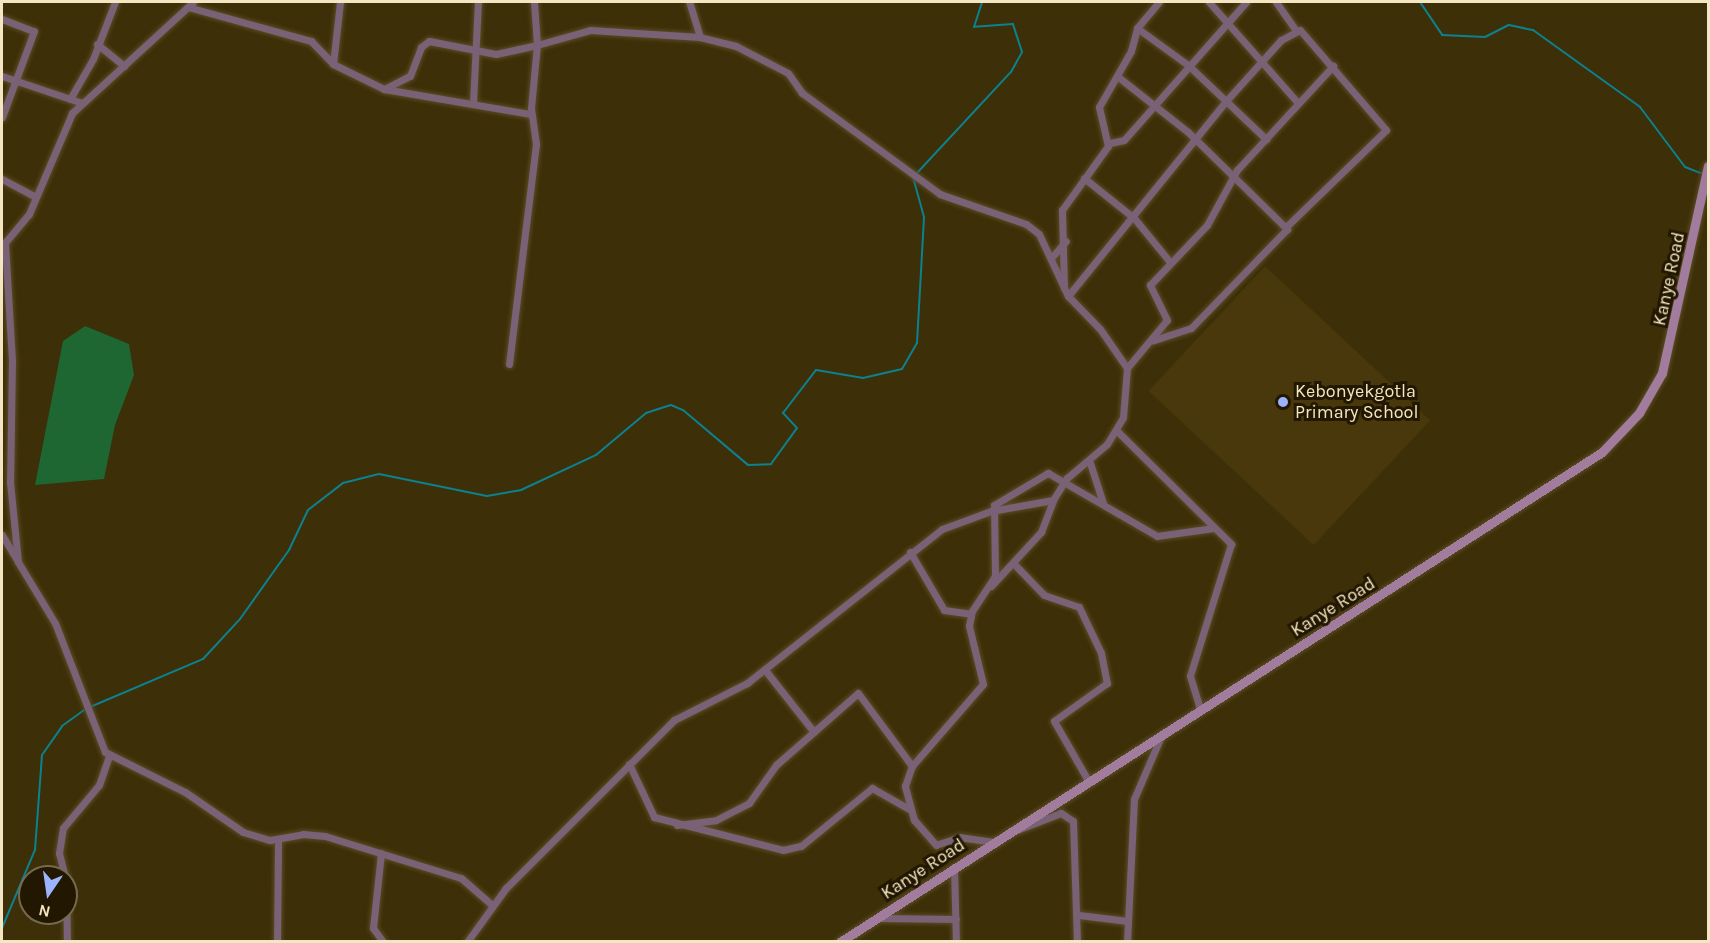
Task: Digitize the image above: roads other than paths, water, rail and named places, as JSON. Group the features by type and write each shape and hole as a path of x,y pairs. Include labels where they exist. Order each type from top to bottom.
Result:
{"main road":[{"name":"Kanye Road","path":"840,942 1162,734 1518,510 1623,431 1649,397 1670,352 1708,166"}],"street":[{"path":"70,99 97,44 114,2"},
{"path":"333,64 340,2"},
{"path":"473,103 478,2"},
{"path":"509,364 536,144 531,114 537,45 534,2"},
{"path":"689,2 700,37"},
{"path":"1110,143 1098,110 1117,76 1137,28 1159,2"},
{"path":"1209,2 1298,103"},
{"path":"1066,293 1060,215 1110,143 1124,140 1246,2"},
{"path":"1154,340 1191,328 1285,235 1286,227 1386,133 1383,122 1304,32 1296,31 1276,2"},
{"path":"18,562 10,482 3,245 24,223 66,124 82,103 191,4 311,41 333,64 384,89 531,114"},
{"path":"2,19 34,31 2,117"},
{"path":"1137,28 1188,65 1266,139"},
{"path":"384,89 410,76 424,43 508,54 590,30 700,37 736,46 788,73 801,93 898,167 940,194 1026,224 1046,244 1066,293 1100,329 1127,368 1129,389 1117,431 1090,463 1064,482 1053,500 1041,532 1016,566 991,586 970,614 981,688 912,766 904,786 909,809"},
{"path":"1066,293 1134,218 1226,101 1263,61 1296,31"},
{"path":"97,44 124,66"},
{"path":"1127,368 1154,340 1168,313 1149,288 1170,262 1207,225 1231,179 1333,66"},
{"path":"2,76 82,103"},
{"path":"1117,76 1155,104 1196,141 1231,179 1286,227"},
{"path":"1084,178 1134,218 1170,262"},
{"path":"2,179 36,197"},
{"path":"1046,244 1063,243"},
{"path":"1052,257 1063,243"},
{"path":"1117,431 1231,546 1190,676 1200,710"},
{"path":"1090,463 1103,505"},
{"path":"991,512 1040,474 1064,482 1157,536 1213,528"},
{"path":"467,942 492,905 629,764 693,706 734,692 765,670 910,552 942,529 991,512 1053,500"},
{"path":"991,512 996,547 991,586"},
{"path":"2,535 55,623 85,709 109,756 185,792 243,832 278,840 312,834 381,853 460,878 492,905"},
{"path":"910,552 944,610 970,614"},
{"path":"1016,566 1044,595 1079,607 1101,653 1107,683 1054,721 1089,782"},
{"path":"765,670 814,732"},
{"path":"671,825 716,820 749,803 776,765 860,694 912,766"},
{"path":"1127,942 1134,799 1162,734"},
{"path":"62,865 59,853 63,828 99,785 109,756"},
{"path":"629,764 646,806 671,825 791,851 872,788 909,809 936,844 960,837 994,842"},
{"path":"1012,831 1061,813 1070,816 1078,915 1077,942"},
{"path":"277,942 278,840"},
{"path":"381,853 373,928 383,942"},
{"path":"954,867 956,942"},
{"path":"1078,915 1128,921"},
{"path":"879,918 956,919"},
{"path":"67,925 67,942"}],"waterway":[{"path":"917,173 1011,72 1022,52 1013,24 974,27 982,2"},
{"path":"1420,2 1442,35 1485,37 1509,25 1533,30 1640,107 1685,167 1703,174"},
{"path":"90,707 203,659 240,619 289,550 308,510 343,483 379,474 487,496 521,490 596,455 646,413 671,405 683,410 748,465 771,464 797,428 783,413 816,370 863,378 902,369 917,343 924,217 913,177"},
{"path":"2,928 35,850 42,755 62,726 85,709"}],"place":[{"name":"Kebonyekgotla Primary School","path":"1283,402"}]}
